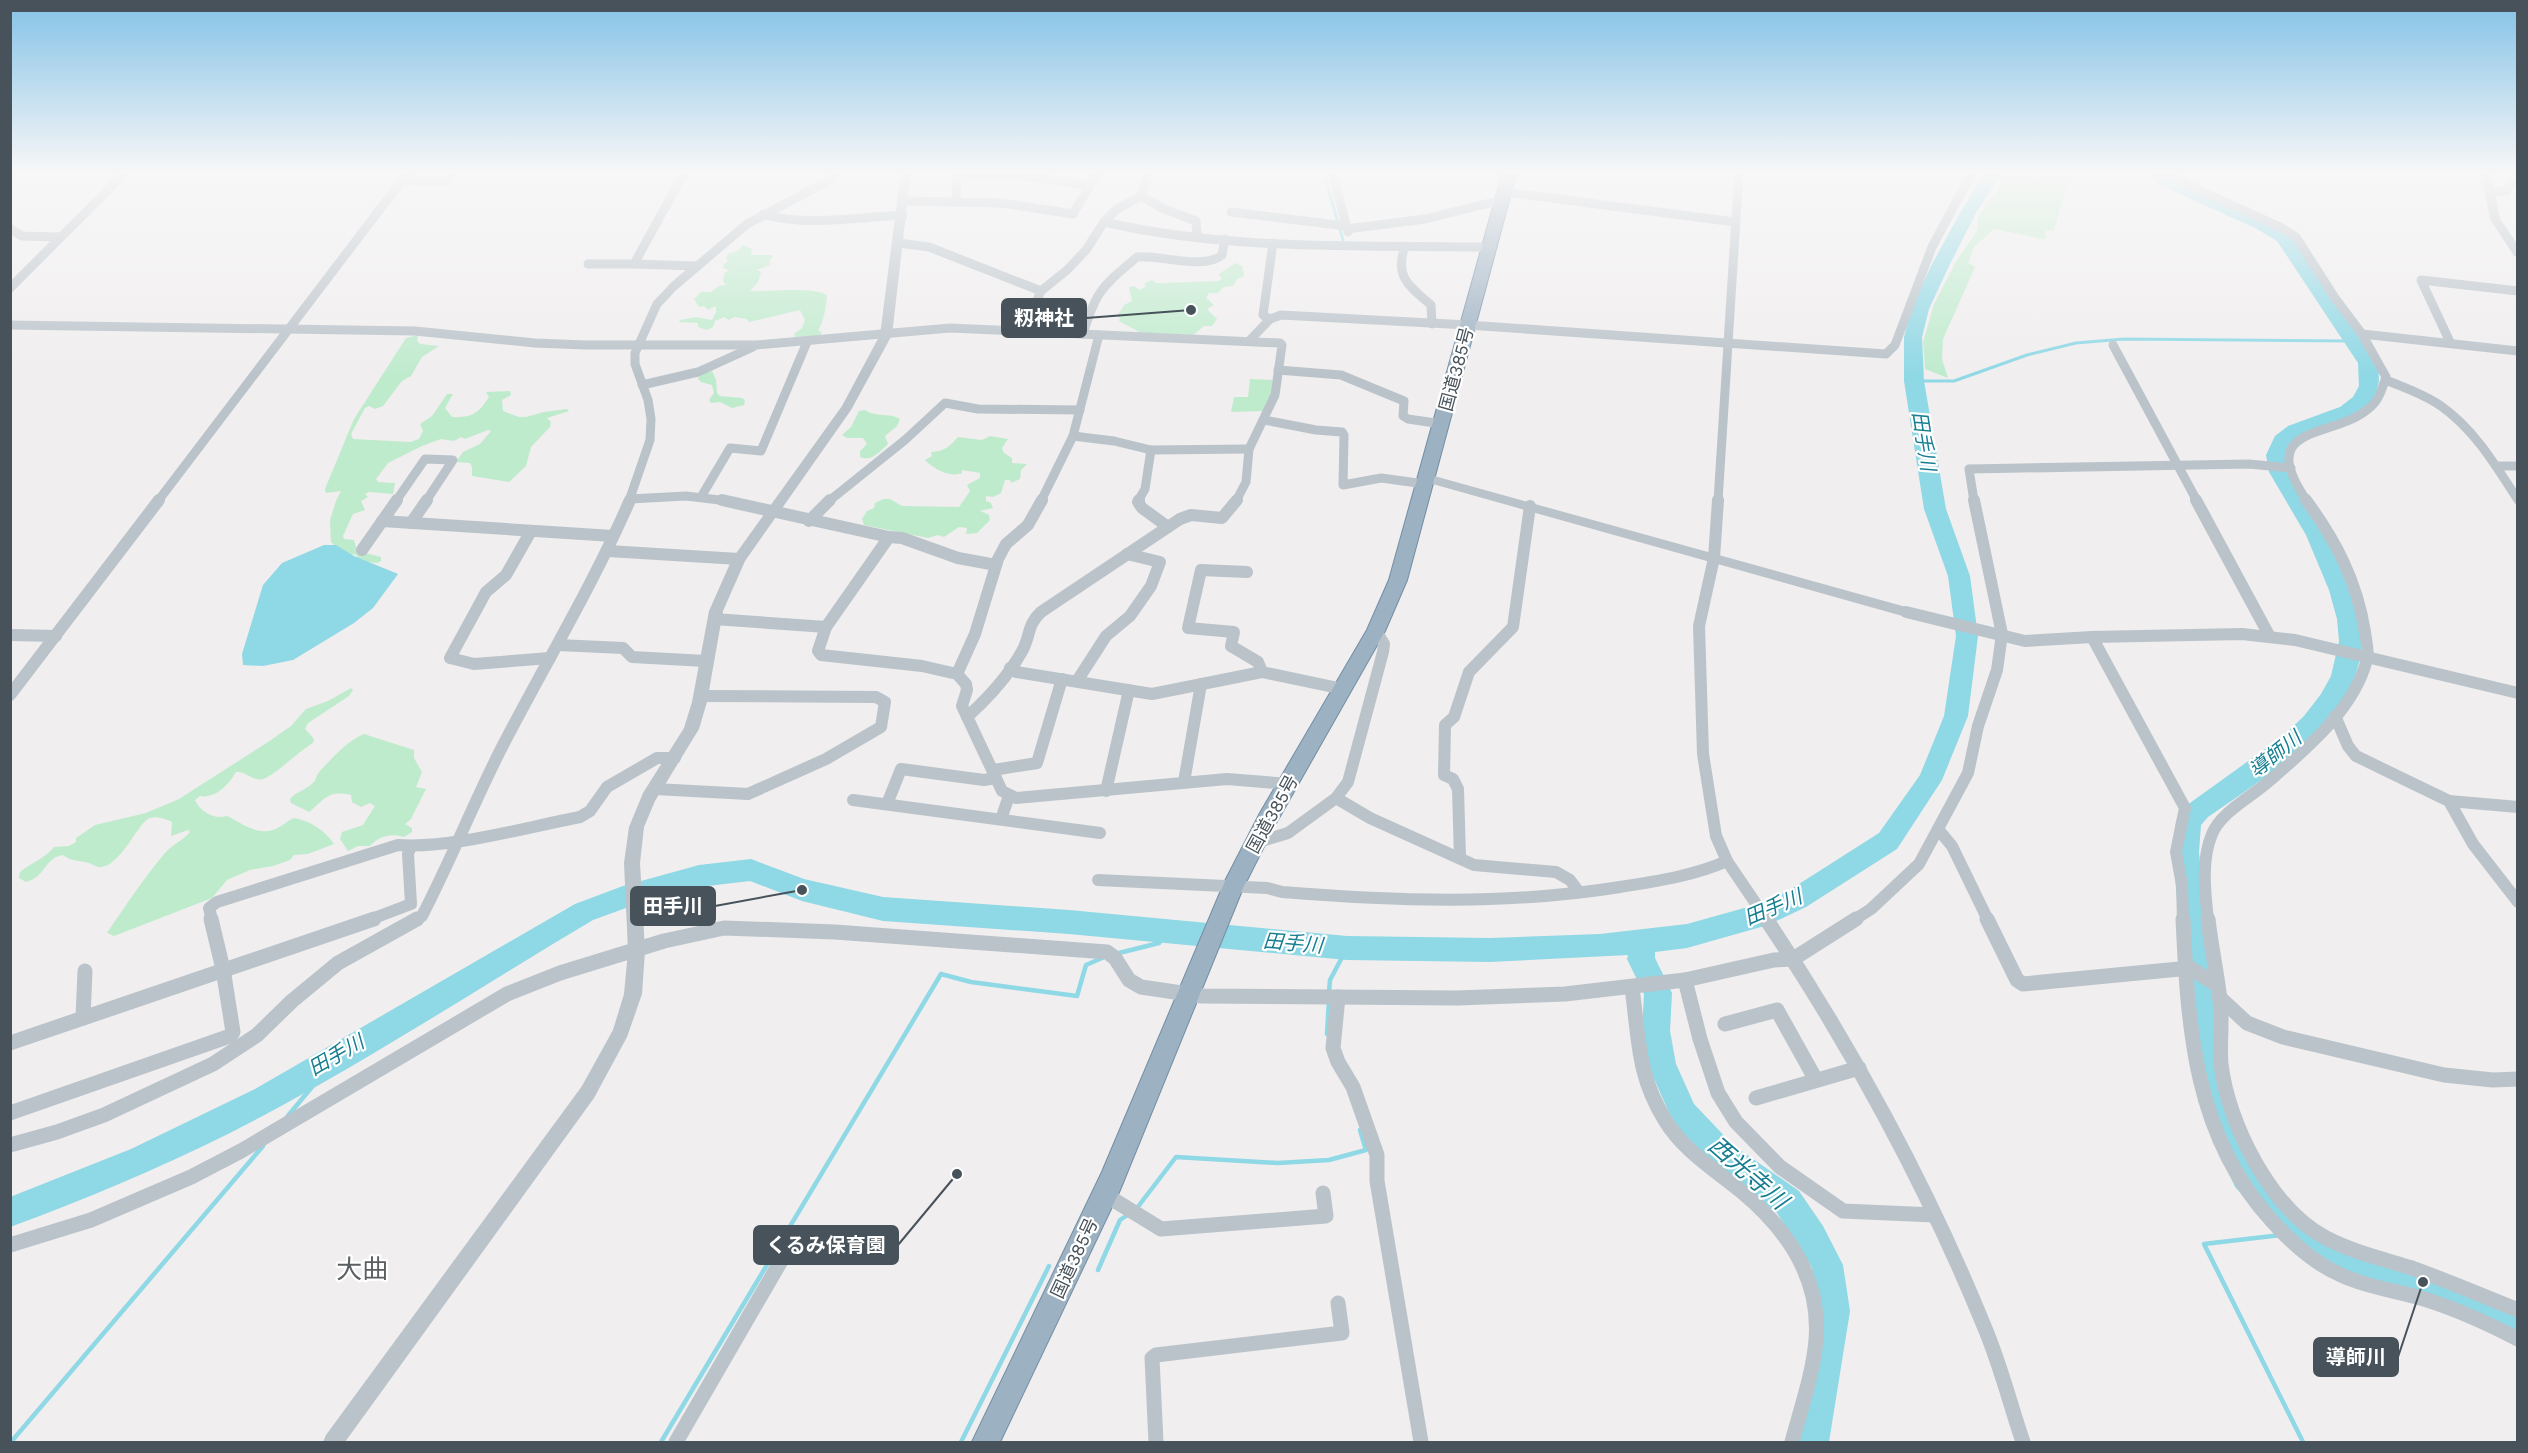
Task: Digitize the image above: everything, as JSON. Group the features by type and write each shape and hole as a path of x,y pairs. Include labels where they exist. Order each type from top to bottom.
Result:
{"highway":[{"name":"国道385号","path":"986,1443 1104,1194 1233,887 1255,843 1376,631 1398,580 1491,239"}],"street":[{"path":"10,288 58,239"},
{"path":"10,695 358,239"},
{"path":"634,264 648,239"},
{"path":"10,1145 104,1115 183,1080 236,1051 338,963 422,916 460,840 501,749 608,551 630,499 650,440 651,419 648,400 635,364 637,345 664,294 730,239"},
{"path":"333,1443 588,1092 615,1048 629,1014 637,982 638,946 632,862 633,842 639,820 691,729 703,696 706,661 714,619 727,583 739,559 771,511 847,408 886,335 899,239"},
{"path":"1014,331 1031,314 1041,291 1067,270 1093,239"},
{"path":"1083,334 1091,307 1102,287 1137,257 1169,258 1194,262 1213,260 1221,257 1224,252 1225,239 1273,243 1489,247"},
{"path":"1349,239 1350,245"},
{"path":"1734,239 1714,558 1699,627 1700,708 1710,807 1716,836 1730,864 1790,955 1859,1068 1934,1215 1985,1327 2023,1443"},
{"path":"1250,340 1270,319 1281,315 1468,325 1886,354 1895,345 1936,239"},
{"path":"2297,239 2380,362 2386,380 2377,399 2357,419 2311,433 2301,439 2293,447 2291,468 2298,487 2325,526 2352,577 2363,618 2368,657 2356,683 2335,716 2282,770 2226,817 2212,833 2206,871 2218,992 2222,1065 2232,1111 2259,1166 2303,1223 2322,1235 2358,1251 2467,1289 2517,1310"},
{"path":"2507,239 2517,254"},
{"path":"899,243 929,247 1041,291"},
{"path":"1270,319 1263,315 1273,243"},
{"path":"1405,246 1399,266 1404,282 1431,305 1432,324"},
{"path":"588,264 698,266"},
{"path":"2450,342 2421,280 2517,291"},
{"path":"10,325 415,331 535,343 637,345 756,345 950,328 1280,343 1282,345 1275,395 1249,449 1246,482 1238,499 1222,518 1191,514 1033,618 1026,632 1022,654 975,710 965,712"},
{"path":"2362,334 2517,351"},
{"path":"957,674 975,634 996,565 1006,544 1028,525 1073,436 1098,335"},
{"path":"701,497 730,448 761,451 807,342"},
{"path":"642,385 698,372 756,345"},
{"path":"2113,345 2270,637"},
{"path":"1278,370 1341,375 1404,401 1403,416 1408,419 1442,424"},
{"path":"2386,380 2427,397 2451,413 2496,466 2517,500"},
{"path":"809,521 830,500 905,440 945,403 962,408 1059,407 1080,410"},
{"path":"1264,420 1316,430 1342,432 1344,435 1343,485 1381,478 1426,481 1530,506 1906,612 2025,641 2092,637 2242,634 2336,649 2517,693"},
{"path":"1073,436 1114,441 1151,450 1249,449"},
{"path":"1151,450 1145,489 1138,502 1142,508 1168,527"},
{"path":"362,550 425,459 453,460 411,523"},
{"path":"10,1245 91,1220 191,1177 241,1151 507,994 638,946 724,928 834,932 1107,952 1115,957 1129,980 1141,987 1338,997 1457,998 1565,994 1632,988 1685,980 1790,955 1871,909 1919,864 1968,773 1978,726 1997,670 2002,634 1968,473 1970,469 2261,464 2291,468"},
{"path":"2496,466 2517,466"},
{"path":"630,499 714,498 809,521 902,538 958,558 996,565"},
{"path":"1460,858 1458,789 1453,778 1444,775 1445,725 1454,717 1469,672 1513,627 1530,506"},
{"path":"382,521 613,536"},
{"path":"531,531 506,575 486,591 450,658 474,664 550,658"},
{"path":"889,537 826,627 818,651 821,655 912,665 957,674 966,684 965,712 1002,791 1009,796 1016,798 1227,779 1289,783"},
{"path":"608,551 739,559"},
{"path":"1077,681 1106,636 1130,616 1152,586 1160,562 1127,554"},
{"path":"1247,572 1201,570 1188,628 1234,632 1231,646 1258,662 1262,672"},
{"path":"714,619 826,627"},
{"path":"1255,843 1288,834 1336,798 1348,782 1383,652 1384,644 1376,631"},
{"path":"10,635 56,636"},
{"path":"2092,637 2185,808 2175,849 2181,881 2191,1030 2206,1110 2228,1163 2245,1190 2275,1227 2293,1245 2330,1270 2367,1285 2442,1304 2517,1339"},
{"path":"558,645 623,648 632,657 706,661"},
{"path":"1010,668 1152,694 1262,672 1343,689"},
{"path":"887,804 901,769 984,780 994,774 1037,763 1062,679"},
{"path":"1184,782 1201,684"},
{"path":"1106,790 1129,690"},
{"path":"655,789 748,794 826,759 880,727 885,713 885,702 876,697 703,696"},
{"path":"2335,716 2348,746 2356,756 2449,801 2517,807"},
{"path":"10,1113 230,1036 232,1032 223,969 209,908 217,902 398,845 411,846 460,840 580,817 590,811 607,787 657,758 675,758"},
{"path":"1001,819 1009,796"},
{"path":"1336,798 1378,822 1460,858 1487,868 1556,872 1567,876 1575,883 1579,892"},
{"path":"854,800 1100,832"},
{"path":"2449,801 2473,844 2517,902"},
{"path":"1938,829 1952,846 2017,980 2023,984 2187,969 2218,992 2248,1024 2279,1036 2461,1079 2517,1078"},
{"path":"10,1043 408,907 411,904 408,854 411,846"},
{"path":"1098,880 1247,889 1267,888 1351,897 1479,899 1579,892 1675,878 1730,864"},
{"path":"83,1018 85,971"},
{"path":"1685,980 1700,1039 1718,1093 1736,1122 1780,1167 1843,1211 1934,1215"},
{"path":"1632,988 1640,1060 1665,1120 1697,1157 1740,1190 1777,1224 1791,1242 1813,1291 1817,1314 1816,1340 1792,1443"},
{"path":"1338,997 1333,1048 1338,1062 1353,1087 1377,1155 1377,1180 1420,1443"},
{"path":"1725,1024 1777,1010 1816,1080"},
{"path":"1756,1098 1859,1068"},
{"path":"1104,1194 1161,1229 1326,1216 1323,1193"},
{"path":"676,1443 789,1247"},
{"path":"1156,1443 1152,1358 1156,1355 1342,1333 1338,1304"}],"green space":[{"path":"1972,239 1983,239 1974,247 1968,263 1975,267 1943,339 1942,359 1948,378 1925,369 1923,342 1934,304 1957,260"},
{"path":"743,245 752,249 751,255 772,255 773,258 770,259 770,265 757,270 761,272 758,282 750,291 801,290 827,295 818,331 822,332 820,335 796,339 794,334 802,328 805,320 800,310 749,322 747,319 734,317 729,320 724,317 715,321 713,327 707,330 698,327 698,323 679,322 696,317 712,320 716,306 708,310 704,306 699,307 694,299 701,292 711,292 719,286 726,285 723,281 724,274 729,270 723,268 724,264 730,260 726,260 728,254 739,250"},
{"path":"1235,263 1242,266 1244,276 1237,279 1234,285 1222,288 1218,293 1209,293 1206,298 1214,305 1207,309 1217,319 1212,326 1204,326 1193,335 1141,333 1119,321 1120,318 1117,316 1124,305 1132,301 1129,287 1134,286 1140,290 1145,287 1145,283 1152,280 1156,283 1218,281 1222,279 1219,274"},
{"path":"418,335 417,341 420,344 439,346 422,357 411,376 402,381 383,406 375,409 369,406 365,408 351,434 353,439 410,442 419,439 423,431 420,424 432,416 447,394 453,394 445,408 452,417 465,417 478,411 489,397 486,392 510,391 511,395 502,400 503,411 519,417 567,409 569,411 547,418 551,422 550,427 531,447 526,466 509,482 472,476 470,463 456,462 463,452 480,444 491,431 488,430 465,439 461,437 454,441 441,439 388,463 376,479 378,482 395,483 393,494 369,492 365,494 368,497 361,501 365,510 353,514 343,536 344,539 354,540 357,551 381,557 381,561 377,563 355,561 358,556 354,554 349,555 331,550 334,545 331,542 330,520 341,491 326,493 325,489 354,419 406,338"},
{"path":"712,371 716,380 717,393 720,396 742,398 745,400 744,405 732,408 720,402 711,403 709,400 714,393 712,385 701,382 698,378 702,373"},
{"path":"1250,379 1273,380 1270,398 1264,411 1231,412 1234,397 1248,397"},
{"path":"865,410 900,419 897,426 885,436 888,444 868,458 860,457 860,451 867,444 863,438 847,438 842,435 851,427 859,411"},
{"path":"990,436 1008,439 1002,448 1004,453 1012,458 1012,463 1027,464 1021,470 1020,479 1011,483 1010,480 1005,480 1001,493 993,497 986,496 986,501 991,503 993,508 980,511 989,515 990,520 977,533 966,534 967,528 959,527 944,537 938,535 928,538 864,525 862,519 867,511 883,499 890,499 902,506 959,507 970,491 967,485 980,478 980,473 962,470 962,473 957,474 947,473 933,467 925,460 932,456 931,452 946,448 958,437 982,440"},
{"path":"351,688 353,690 349,696 308,723 305,729 314,739 313,743 268,777 260,780 236,772 217,793 200,796 195,800 208,814 218,817 227,816 249,828 260,831 276,829 294,818 300,819 322,830 334,844 308,854 294,855 290,860 273,866 250,870 227,880 212,898 114,936 107,933 128,902 165,853 190,832 188,830 171,836 172,822 161,818 150,818 140,827 121,854 106,866 98,867 69,859 63,855 52,860 32,880 26,882 19,878 20,872 54,847 69,846 76,842 76,838 95,825 146,813 179,799 291,726 306,709 328,701"},
{"path":"364,734 414,750 414,758 422,772 416,787 426,789 411,819 405,824 412,828 412,832 404,837 386,836 370,846 358,846 348,851 340,839 342,832 363,825 375,806 370,803 361,807 352,802 351,795 332,794 309,812 291,803 290,799 313,783 319,772 340,750"}],"water":[{"path":"324,545 336,545 354,556 398,574 373,608 354,623 293,660 263,666 243,665 242,654 263,585 282,563"}],"waterway":[{"name":"田手川","path":"10,1212 142,1159 266,1099 584,912 623,897 699,876 751,870 802,890 883,909 1069,922 1347,948 1490,950 1600,946 1687,936 1768,913 1797,899 1888,841 1930,780 1956,716 1967,636 1959,576 1935,509 1914,381 1913,337 1920,309 1954,239"},
{"name":"導師川","path":"2284,239 2368,363 2369,386 2361,401 2347,411 2295,430 2282,440 2276,455 2280,472 2290,492 2309,520 2328,558 2340,590 2351,641 2343,676 2330,700 2312,722 2269,761 2199,810 2189,821 2186,852 2198,984 2206,1022 2210,1080 2219,1118 2246,1176 2298,1233 2345,1258 2423,1282 2518,1324"},
{"path":"1914,381 1954,381 2027,355 2076,343 2124,339 2353,341"},
{"path":"1115,954 1159,943 1166,931"},
{"name":"西光寺川","path":"1643,943 1641,959 1658,993 1656,1031 1662,1065 1684,1114 1722,1155 1788,1202 1812,1237 1827,1265 1834,1311 1812,1442"},
{"path":"1329,992 1330,980 1347,948"},
{"path":"661,1442 941,974 971,982 1077,996 1086,965 1102,958"},
{"path":"1327,1034 1329,1000"},
{"path":"287,1117 336,1058"},
{"path":"1137,1208 1176,1157 1278,1163 1329,1160 1366,1150 1360,1130"},
{"path":"11,1442 263,1146"},
{"path":"1098,1270 1120,1220 1129,1214"},
{"path":"2281,1235 2204,1244 2303,1442"},
{"path":"961,1442 1049,1266"}],"place":[{"name":"籾神社","path":"1191,310"},
{"name":"田手川","path":"802,890"},
{"name":"くるみ保育園","path":"957,1174"},
{"name":"導師川","path":"2423,1282"}],"district":[{"name":"大曲","path":"362,1269"}]}
